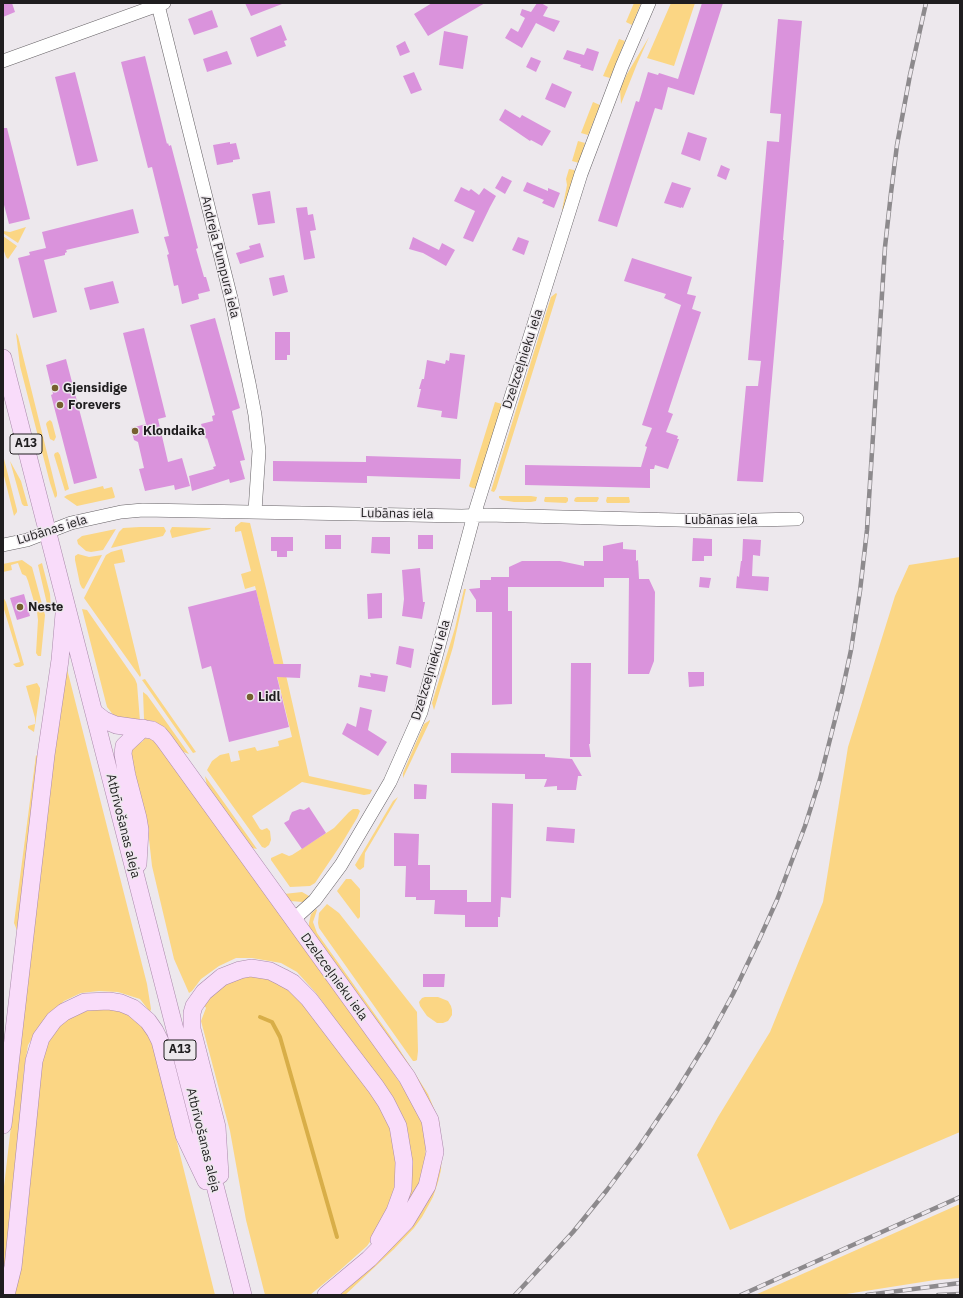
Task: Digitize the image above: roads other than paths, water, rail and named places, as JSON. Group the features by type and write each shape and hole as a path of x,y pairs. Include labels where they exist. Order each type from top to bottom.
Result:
{"main road":[{"name":"Atbrīvošanas aleja","path":"3,358 243,1295"},
{"path":"3,1125 46,755 60,660 66,602"},
{"path":"95,713 104,720 116,725 143,728 152,730 159,734 293,920"},
{"path":"138,884 140,830 126,776 123,754 124,746 143,728"},
{"name":"Dzelzceļnieku iela","path":"293,920 407,1077 430,1120 435,1152 427,1186 406,1221 369,1259 326,1295"},
{"path":"222,1215 217,1128 192,1029 192,1013 194,1006 204,992 222,977 240,970 261,969 282,976 293,983 309,999 376,1087 386,1102 398,1126 404,1162 403,1189 395,1211 369,1259"},
{"path":"6,1295 13,1268 35,1053 41,1038 54,1020 64,1012 85,1002 109,1001 121,1003 133,1008 141,1014 155,1031 160,1041 184,1135 222,1215"}],"street":[{"name":"Dzelzceļnieku iela","path":"293,920 315,900 342,865 390,782 420,712 474,515 581,174 622,66 649,3"},
{"path":"3,60 161,4"},
{"name":"Andreja Pumpura iela","path":"161,4 230,298 255,414 259,451 255,512"},
{"name":"Lubānas iela","path":"3,545 27,540 71,523 121,512 143,510 474,515 714,521 797,519"}],"waterway":[{"path":"260,1017 272,1022 280,1037 337,1237"}],"railway":[{"path":"515,1295 573,1232 607,1190 639,1147 676,1092 708,1040 733,994 777,900 805,826 820,779 851,650 860,591 867,530 885,247 891,193 897,145 910,75 926,3"},
{"path":"741,1295 960,1197"},
{"path":"867,1295 960,1283"},
{"path":"938,1295 960,1294"}],"place":[{"name":"Gjensidige","path":"55,388"},
{"name":"Forevers","path":"60,405"},
{"name":"Klondaika","path":"135,431"},
{"name":"Neste","path":"20,607"},
{"name":"Lidl","path":"250,697"}]}
